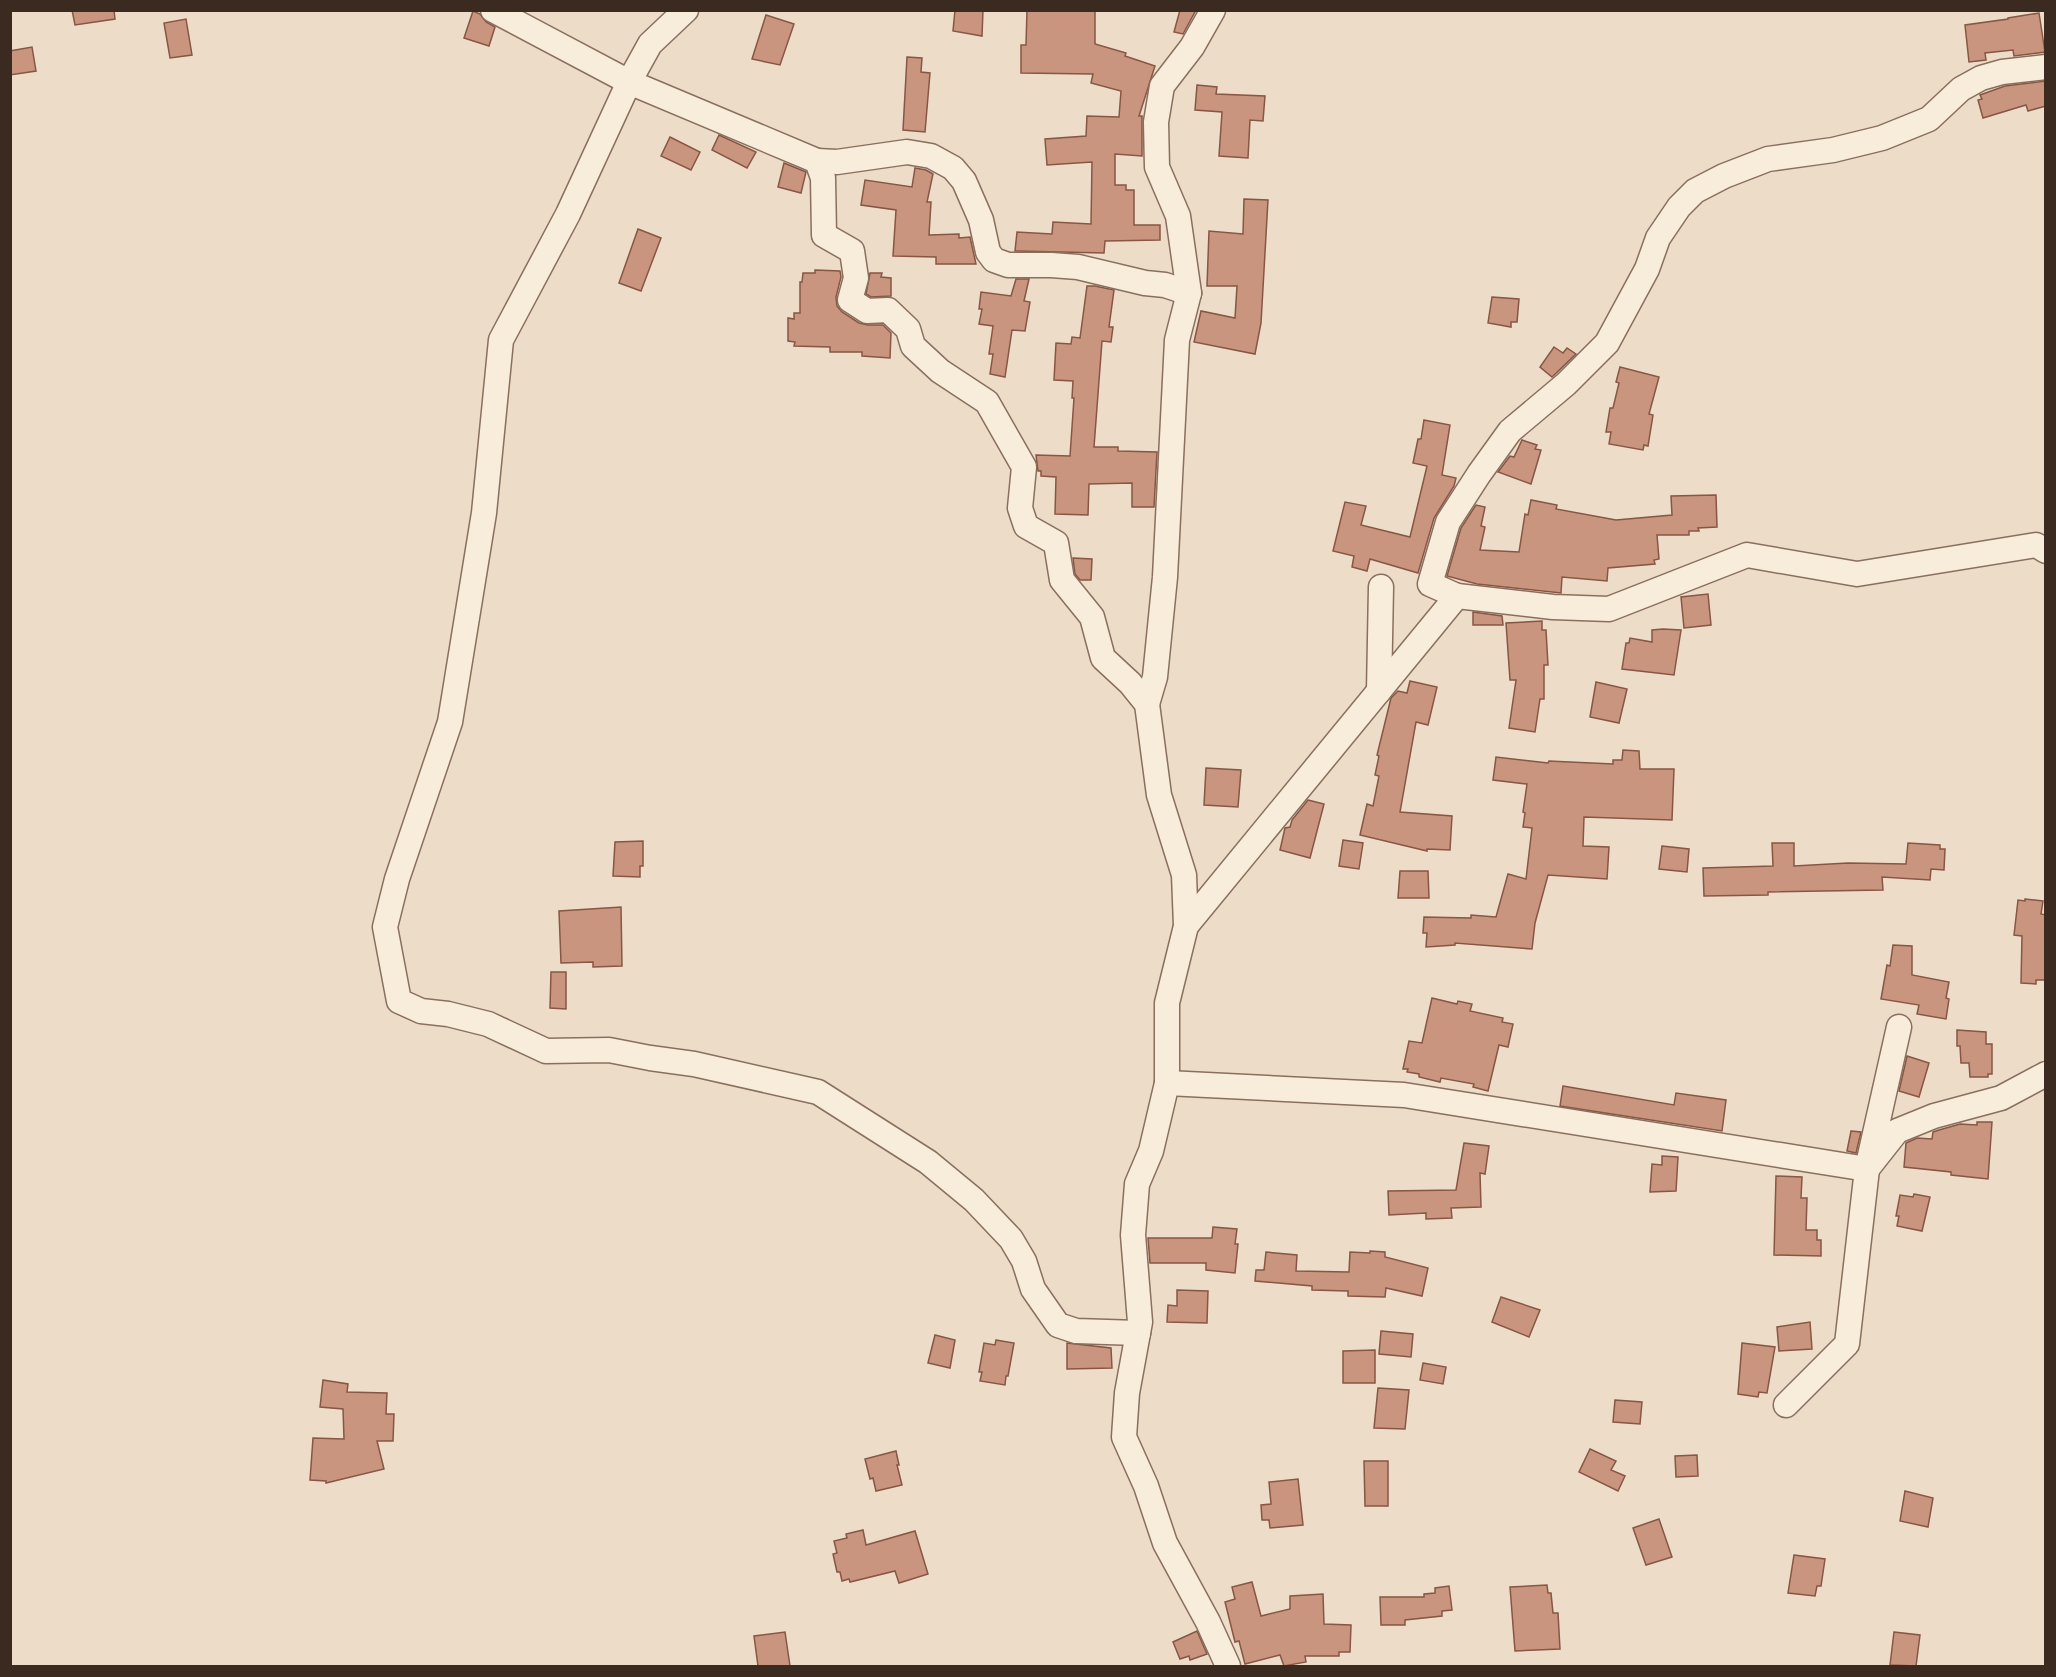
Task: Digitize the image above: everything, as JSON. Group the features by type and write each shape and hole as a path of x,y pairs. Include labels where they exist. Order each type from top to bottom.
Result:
{"street":[{"path":"493,10 630,81 817,161 837,162 907,152 931,156 953,168 964,181 981,220 988,252 994,260 1008,265 1078,267 1145,283 1165,285 1189,293"},
{"path":"686,10 650,44 630,81 568,214 501,340 484,513 450,722 397,879 385,927 399,1001 421,1011 448,1014 488,1024 546,1052 609,1050 694,1064 818,1092 928,1162 974,1200 1011,1239 1024,1261 1033,1289 1058,1325 1076,1331 1138,1333"},
{"path":"1213,10 1192,47 1162,86 1156,122 1157,167 1178,216 1189,293 1177,340 1165,577 1155,677 1147,704 1159,795 1184,874 1186,926 1167,1003 1167,1083 1151,1151 1137,1184 1133,1235 1140,1322 1127,1393 1124,1437 1146,1486 1165,1543 1208,1622 1228,1666"},
{"path":"2046,67 2001,72 1981,78 1961,89 1929,119 1882,138 1833,150 1768,159 1724,176 1695,191 1678,207 1659,238 1647,269 1607,343 1566,384 1509,431 1448,522 1430,584 1457,596 1553,607 1609,609 1747,555 1857,574 2036,545 2046,551"},
{"path":"817,161 823,178 824,235 852,251 856,278 850,300 867,310 888,310 908,329 913,346 940,371 987,402 1024,467 1020,508 1026,526 1056,543 1062,580 1092,617 1103,658 1130,683 1147,704"},
{"path":"1379,691 1381,587"},
{"path":"1186,926 1457,596"},
{"path":"1786,1406 1847,1344 1867,1168 1899,1027"},
{"path":"1867,1168 1897,1131 1934,1116 2001,1098 2046,1074"},
{"path":"1167,1083 1404,1095 1867,1168"}],"building":[{"path":"72,10 114,10 115,19 75,25"},
{"path":"955,10 983,10 982,36 953,31"},
{"path":"1027,10 1095,10 1095,44 1126,53 1125,56 1155,66 1139,116 1142,116 1142,156 1115,154 1115,185 1126,185 1126,190 1134,190 1134,225 1160,225 1160,240 1105,241 1104,253 1015,251 1017,232 1052,234 1053,222 1091,224 1092,162 1047,165 1045,139 1086,136 1087,116 1119,117 1121,91 1091,83 1093,74 1021,73 1021,45 1026,45"},
{"path":"1180,10 1196,10 1183,34 1174,32"},
{"path":"473,11 495,27 489,46 464,38"},
{"path":"2039,13 2045,52 2014,56 2013,50 1985,53 1986,60 1969,62 1965,25"},
{"path":"766,15 794,24 780,65 752,59"},
{"path":"186,19 192,55 170,58 164,23"},
{"path":"32,47 36,71 10,75 10,51"},
{"path":"907,57 922,58 921,72 930,73 925,132 903,130"},
{"path":"2046,81 2046,106 2028,111 2026,105 1983,118 1978,100 1982,99 1980,95 2005,86"},
{"path":"1197,85 1217,87 1216,94 1265,96 1263,121 1250,120 1248,158 1219,156 1222,112 1195,110"},
{"path":"719,135 756,152 747,168 712,150"},
{"path":"670,137 700,152 691,170 661,156"},
{"path":"784,163 806,172 801,193 778,187"},
{"path":"915,168 933,174 927,202 931,202 929,235 959,234 959,238 970,237 976,264 936,264 936,257 893,256 896,210 861,205 865,180 912,187"},
{"path":"1244,199 1268,200 1261,323 1255,354 1194,342 1201,311 1235,318 1237,286 1207,286 1209,231 1243,234"},
{"path":"638,229 661,238 641,291 619,283"},
{"path":"815,270 840,271 837,306 859,323 883,325 891,333 890,358 862,356 862,352 830,352 830,347 794,346 795,342 788,341 788,318 794,319 794,313 800,313 800,282 802,282 803,273 815,273"},
{"path":"870,273 882,273 881,277 891,278 891,296 871,297 866,294"},
{"path":"1016,279 1029,279 1024,301 1030,302 1025,331 1012,330 1005,377 990,374 993,354 989,354 993,326 979,324 982,309 979,309 981,292 1011,296"},
{"path":"1087,286 1114,290 1109,327 1113,327 1111,342 1102,341 1094,447 1118,447 1118,451 1157,452 1154,507 1132,507 1132,483 1089,484 1088,515 1055,514 1056,477 1041,476 1041,471 1038,471 1036,455 1070,456 1073,381 1054,380 1056,343 1071,344 1072,337 1080,338"},
{"path":"1492,297 1519,299 1517,322 1511,322 1511,327 1488,323"},
{"path":"1554,347 1563,353 1567,348 1576,354 1552,377 1540,367"},
{"path":"1620,367 1659,377 1649,414 1653,415 1648,446 1644,445 1643,450 1609,444 1611,432 1606,432 1610,408 1613,408 1619,383 1616,382"},
{"path":"1424,420 1450,425 1442,475 1456,478 1454,486 1434,518 1418,573 1370,559 1367,571 1352,567 1354,556 1333,551 1345,502 1366,506 1361,525 1410,537 1427,466 1413,463 1418,439 1421,439"},
{"path":"1522,440 1537,445 1535,449 1541,450 1531,484 1498,472 1510,456 1514,457"},
{"path":"1716,495 1717,527 1698,528 1699,531 1689,531 1689,535 1657,535 1659,559 1654,560 1655,564 1608,568 1607,581 1562,577 1561,593 1477,584 1447,576 1461,528 1476,505 1485,507 1481,526 1485,527 1480,550 1519,552 1525,514 1528,515 1531,500 1557,505 1556,509 1616,520 1672,515 1671,496"},
{"path":"1073,558 1092,559 1091,580 1080,580 1075,574"},
{"path":"1708,594 1711,625 1684,628 1681,597"},
{"path":"1473,612 1502,616 1503,625 1473,625"},
{"path":"1542,621 1542,630 1546,630 1548,665 1544,665 1544,699 1540,699 1535,732 1509,728 1516,680 1510,680 1506,623"},
{"path":"1652,630 1681,630 1674,675 1622,669 1626,643 1629,643 1630,638 1652,642"},
{"path":"1410,681 1437,687 1428,725 1416,722 1400,812 1452,816 1450,850 1427,849 1427,851 1360,835 1367,804 1373,806 1379,776 1375,775 1379,756 1377,755 1391,698 1398,691 1407,693"},
{"path":"1596,682 1627,689 1619,723 1590,717"},
{"path":"1623,750 1639,751 1640,769 1674,769 1672,820 1584,817 1583,846 1609,847 1607,879 1548,875 1535,923 1532,949 1455,943 1455,945 1426,947 1427,933 1423,933 1424,917 1471,918 1471,915 1496,917 1508,874 1526,879 1532,828 1523,827 1527,784 1493,780 1496,757 1548,763 1549,761 1613,764 1613,760 1622,760"},
{"path":"1206,768 1241,770 1238,807 1204,805"},
{"path":"1308,800 1324,804 1310,858 1280,850 1285,828 1290,827 1292,820"},
{"path":"1343,840 1363,843 1359,869 1339,866"},
{"path":"643,841 643,866 640,866 640,877 613,876 615,842"},
{"path":"1772,843 1794,843 1794,866 1848,863 1906,864 1908,843 1940,845 1940,849 1945,849 1944,870 1931,869 1930,880 1882,877 1883,890 1768,892 1768,895 1704,896 1703,868 1773,866"},
{"path":"1662,846 1689,849 1687,872 1659,869"},
{"path":"1400,871 1428,871 1429,898 1398,898"},
{"path":"2025,899 2043,901 2041,914 2046,915 2046,980 2036,980 2036,984 2021,983 2022,936 2014,935 2018,900 2025,901"},
{"path":"621,907 622,966 593,967 593,962 561,963 559,911"},
{"path":"1893,945 1912,946 1912,975 1949,982 1946,1019 1917,1014 1919,1005 1881,999"},
{"path":"551,972 566,972 566,1009 550,1008"},
{"path":"1432,998 1457,1004 1458,1001 1472,1004 1470,1011 1503,1018 1502,1022 1513,1024 1508,1047 1499,1045 1488,1091 1473,1087 1474,1084 1441,1078 1440,1082 1419,1077 1419,1074 1403,1069 1409,1041 1422,1043"},
{"path":"1957,1030 1986,1032 1986,1044 1992,1044 1992,1074 1988,1074 1988,1077 1970,1077 1969,1063 1961,1063 1960,1046 1957,1046"},
{"path":"1907,1056 1929,1063 1919,1097 1899,1091"},
{"path":"1563,1086 1674,1105 1676,1093 1726,1100 1722,1131 1560,1106"},
{"path":"1977,1122 1992,1122 1988,1179 1904,1167 1906,1143 1917,1138 1932,1139 1933,1132 1960,1124 1977,1125"},
{"path":"1851,1131 1861,1132 1856,1153 1847,1151"},
{"path":"1464,1143 1489,1146 1485,1174 1480,1173 1481,1207 1451,1208 1452,1218 1426,1219 1426,1213 1389,1215 1388,1191 1456,1190"},
{"path":"1662,1156 1678,1157 1676,1191 1650,1192 1652,1164 1662,1165"},
{"path":"1776,1176 1802,1177 1801,1198 1807,1198 1806,1230 1817,1230 1817,1240 1821,1240 1821,1256 1774,1255"},
{"path":"1914,1194 1930,1197 1922,1231 1897,1226 1899,1216 1896,1216 1900,1195 1913,1197"},
{"path":"1213,1227 1237,1229 1235,1273 1206,1270 1206,1263 1150,1263 1148,1238 1212,1238"},
{"path":"1370,1251 1385,1252 1385,1257 1428,1268 1422,1296 1386,1288 1385,1297 1348,1296 1348,1291 1312,1290 1312,1286 1255,1281 1256,1270 1264,1270 1266,1252 1297,1255 1296,1271 1349,1272 1350,1252 1370,1253"},
{"path":"1177,1290 1208,1291 1207,1323 1167,1322 1168,1305 1177,1306"},
{"path":"1501,1297 1540,1310 1529,1337 1492,1322"},
{"path":"1810,1322 1812,1349 1779,1351 1777,1327"},
{"path":"1381,1331 1413,1334 1411,1357 1379,1354"},
{"path":"935,1335 955,1340 950,1368 928,1363"},
{"path":"996,1340 1014,1343 1005,1385 980,1381 982,1372 979,1372 984,1343 995,1345"},
{"path":"1067,1343 1111,1348 1112,1368 1067,1369"},
{"path":"1742,1343 1775,1347 1767,1393 1759,1392 1758,1397 1738,1394"},
{"path":"1375,1350 1375,1383 1343,1383 1343,1351"},
{"path":"1423,1363 1446,1367 1443,1384 1420,1380"},
{"path":"323,1380 348,1384 347,1392 387,1393 386,1414 394,1414 393,1441 377,1441 384,1469 326,1483 326,1481 310,1480 313,1438 344,1439 343,1409 320,1407"},
{"path":"1378,1388 1409,1390 1405,1429 1374,1428"},
{"path":"1615,1400 1642,1402 1640,1424 1613,1422"},
{"path":"1590,1449 1616,1461 1611,1470 1625,1476 1618,1491 1579,1472"},
{"path":"896,1451 902,1485 876,1491 865,1459"},
{"path":"1697,1455 1698,1476 1676,1477 1675,1456"},
{"path":"1364,1461 1388,1461 1388,1506 1365,1506"},
{"path":"1298,1479 1303,1525 1270,1528 1269,1520 1262,1520 1261,1505 1271,1504 1269,1482"},
{"path":"1905,1491 1933,1498 1928,1527 1900,1521"},
{"path":"1659,1519 1672,1557 1646,1565 1633,1528"},
{"path":"863,1530 866,1545 915,1531 928,1574 899,1583 895,1571 850,1582 849,1579 842,1581 840,1572 837,1572 833,1554 837,1553 834,1541 847,1538 846,1534"},
{"path":"1794,1555 1825,1559 1821,1586 1817,1586 1815,1596 1788,1593"},
{"path":"1252,1582 1261,1616 1290,1609 1290,1596 1323,1594 1324,1624 1351,1625 1350,1652 1339,1652 1339,1656 1305,1656 1306,1662 1284,1666 1280,1655 1245,1664 1239,1641 1235,1642 1225,1602 1235,1599 1232,1587"},
{"path":"1547,1585 1548,1593 1551,1593 1553,1613 1558,1613 1560,1649 1515,1651 1510,1587"},
{"path":"1449,1586 1452,1610 1442,1611 1442,1616 1405,1620 1405,1625 1381,1625 1380,1597 1424,1597 1424,1594 1435,1593 1435,1588"},
{"path":"1197,1631 1207,1654 1190,1660 1189,1656 1180,1659 1173,1642"},
{"path":"785,1632 790,1666 758,1666 754,1636"},
{"path":"1894,1632 1920,1635 1916,1666 1890,1665"}]}
